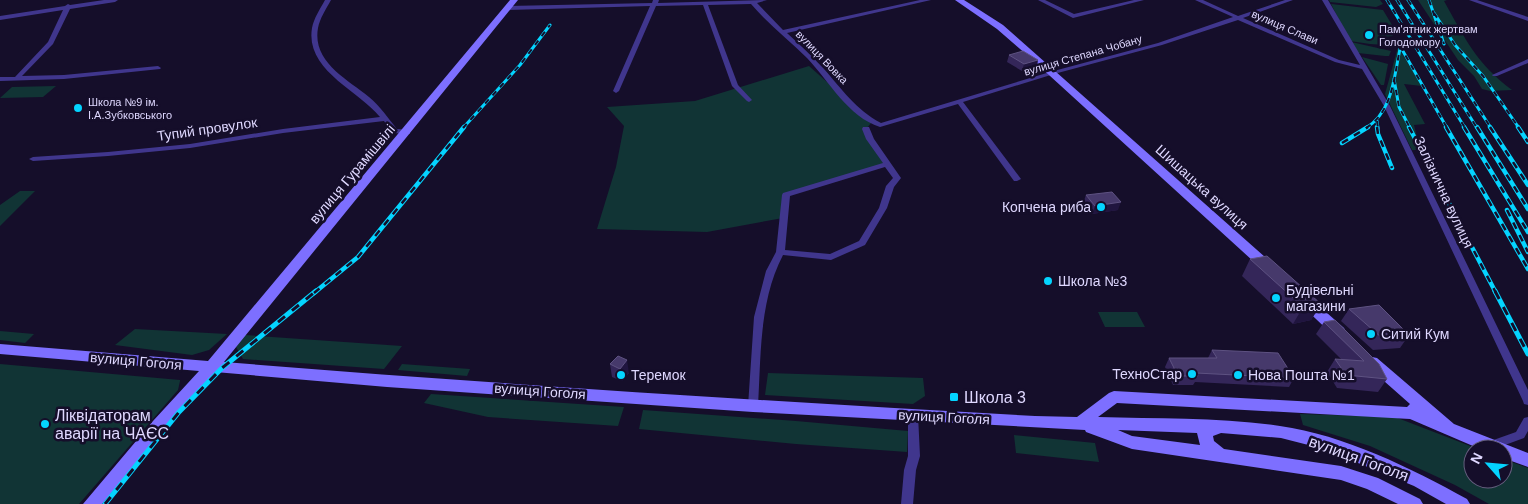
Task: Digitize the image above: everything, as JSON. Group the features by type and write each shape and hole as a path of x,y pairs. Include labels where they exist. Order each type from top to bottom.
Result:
{"street":[{"path":"0,18 114,0"},
{"path":"328,0 314,32 314,45 320,60 368,100 395,131 407,132"},
{"path":"510,4 705,3 764,0"},
{"path":"783,32 928,0"},
{"name":"Шишацька вулиця","path":"959,0 1000,27 1275,274"},
{"path":"1042,0 1073,16 1142,0"},
{"path":"1118,0 1126,4"},
{"name":"вулиця Слави","path":"1198,0 1337,61 1365,68"},
{"name":"вулиця Степана Чобану","path":"880,125 1052,73 1160,44 1290,0"},
{"name":"Залізнична вулиця","path":"1325,0 1387,106 1528,401"},
{"path":"1472,0 1528,19"},
{"name":"вулиця Вовка","path":"752,1 834,82 857,110 872,122 880,125"},
{"path":"616,91 656,2"},
{"path":"705,3 735,86 750,100"},
{"name":"вулиця Гурамішвілі","path":"92,504 212,366 407,132 510,4"},
{"path":"17,78 51,43 68,6"},
{"path":"1495,75 1528,61"},
{"path":"0,78 72,76 158,68"},
{"path":"960,102 1018,178"},
{"name":"Тупий провулок","path":"34,159 190,146 283,131 384,119"},
{"path":"780,252 831,257 862,243 883,208 890,186 897,178 870,139 866,129"},
{"path":"753,406 759,317 770,271 780,252 786,195 886,164"},
{"path":"1297,294 1345,337"},
{"name":"вулиця Гоголя","path":"0,349 397,382 753,406 1080,423 1221,427 1281,432 1326,443 1420,480 1460,504"},
{"path":"1366,356 1415,409 1450,430 1472,439"},
{"path":"1080,423 1114,397 1415,409"},
{"name":"вулиця Гоголя","path":"1114,397 1106,408 1109,417 1129,424"},
{"path":"907,504 910,470 914,456 914,415"},
{"path":"1513,439 1520,435 1528,421"},
{"name":"вулиця Гоголя","path":"1080,423 1132,442 1341,473 1372,483 1414,504"},
{"path":"1221,427 1205,432 1204,438 1206,446 1222,456"},
{"path":"1513,455 1528,460"}],"green space":[{"path":"1329,0 1380,0 1383,4 1376,7 1330,2"},
{"path":"1418,0 1447,0 1444,1 1480,60 1512,90 1490,91 1482,89 1474,76 1458,60"},
{"path":"1331,4 1383,10 1392,25 1393,36 1382,37 1385,45 1350,41"},
{"path":"1351,42 1391,51 1389,56 1358,53"},
{"path":"1398,47 1422,86 1404,84 1425,124 1414,125 1420,150 1412,150 1385,94"},
{"path":"1362,57 1388,64 1384,85 1381,85"},
{"path":"809,66 872,122 866,129 887,164 786,195 783,218 707,232 597,229 616,167 624,126 607,107 695,101"},
{"path":"56,86 43,97 0,98 12,87"},
{"path":"20,191 35,191 0,226 0,205"},
{"path":"1098,312 1137,312 1145,327 1105,327"},
{"path":"135,329 227,334 209,350 192,355 115,345"},
{"path":"0,331 34,334 25,343 0,340"},
{"path":"245,335 402,346 384,369 243,359 236,347"},
{"path":"0,364 180,381 178,390 79,504 0,504"},
{"path":"402,364 470,369 467,376 398,370"},
{"path":"768,373 923,378 925,396 913,404 765,395"},
{"path":"431,394 624,407 618,426 488,417 424,403"},
{"path":"643,410 908,431 907,452 796,444 639,429"},
{"path":"1300,414 1395,417 1463,443 1463,489 1513,489 1513,463 1528,468 1528,504 1489,504 1455,485 1370,446 1303,425"},
{"path":"1014,435 1095,443 1099,462 1016,453"}],"building":[{"path":"1023,51 1038,60 1024,64 1009,55"},
{"path":"1112,192 1121,202 1095,206 1086,195"},
{"path":"1267,256 1321,304 1303,307 1250,259"},
{"path":"1379,305 1409,335 1382,338 1349,309"},
{"path":"1335,320 1379,364 1387,379 1346,375 1335,359 1364,361 1324,322"},
{"path":"1212,350 1278,353 1294,378 1196,373 1198,376 1178,376 1169,358 1217,358"},
{"path":"618,356 627,360 620,369 610,364"}],"railway":[{"path":"1387,0 1465,128"},
{"path":"1397,0 1477,128"},
{"path":"1408,0 1491,128"},
{"path":"1429,0 1444,44"},
{"path":"1434,13 1455,45 1483,76 1519,128"},
{"path":"463,128 520,65 550,25"},
{"path":"1394,79 1400,47"},
{"path":"1400,47 1447,128"},
{"path":"1366,128 1375,121 1388,102 1394,79"},
{"path":"1394,79 1399,107 1410,128"},
{"path":"1377,121 1378,128"},
{"path":"314,293 358,257 464,127"},
{"path":"1342,143 1368,127"},
{"path":"1377,127 1392,168"},
{"path":"1409,127 1496,293"},
{"path":"1446,127 1528,269"},
{"path":"1464,127 1528,232"},
{"path":"1477,127 1528,209"},
{"path":"1490,127 1528,185"},
{"path":"1518,127 1528,142"},
{"path":"1507,210 1528,252"},
{"path":"105,504 179,412 222,368 316,291"},
{"path":"1495,291 1528,354"}],"place":[{"name":"Пам'ятник жертвам Голодомору","path":"1369,35"},
{"name":"Школа №9 ім. І.А.Зубковського","path":"78,108"},
{"name":"Копчена риба","path":"1101,207"},
{"name":"Школа №3","path":"1048,281"},
{"name":"Будівельні магазини","path":"1276,298"},
{"name":"Ситий Кум","path":"1371,334"},
{"name":"ТехноСтар","path":"1192,374"},
{"name":"Теремок","path":"621,375"},
{"name":"Нова Пошта №1","path":"1238,375"},
{"name":"Школа 3","path":"954,397"},
{"name":"Ліквідаторам аварії на ЧАЄС","path":"45,424"}]}
